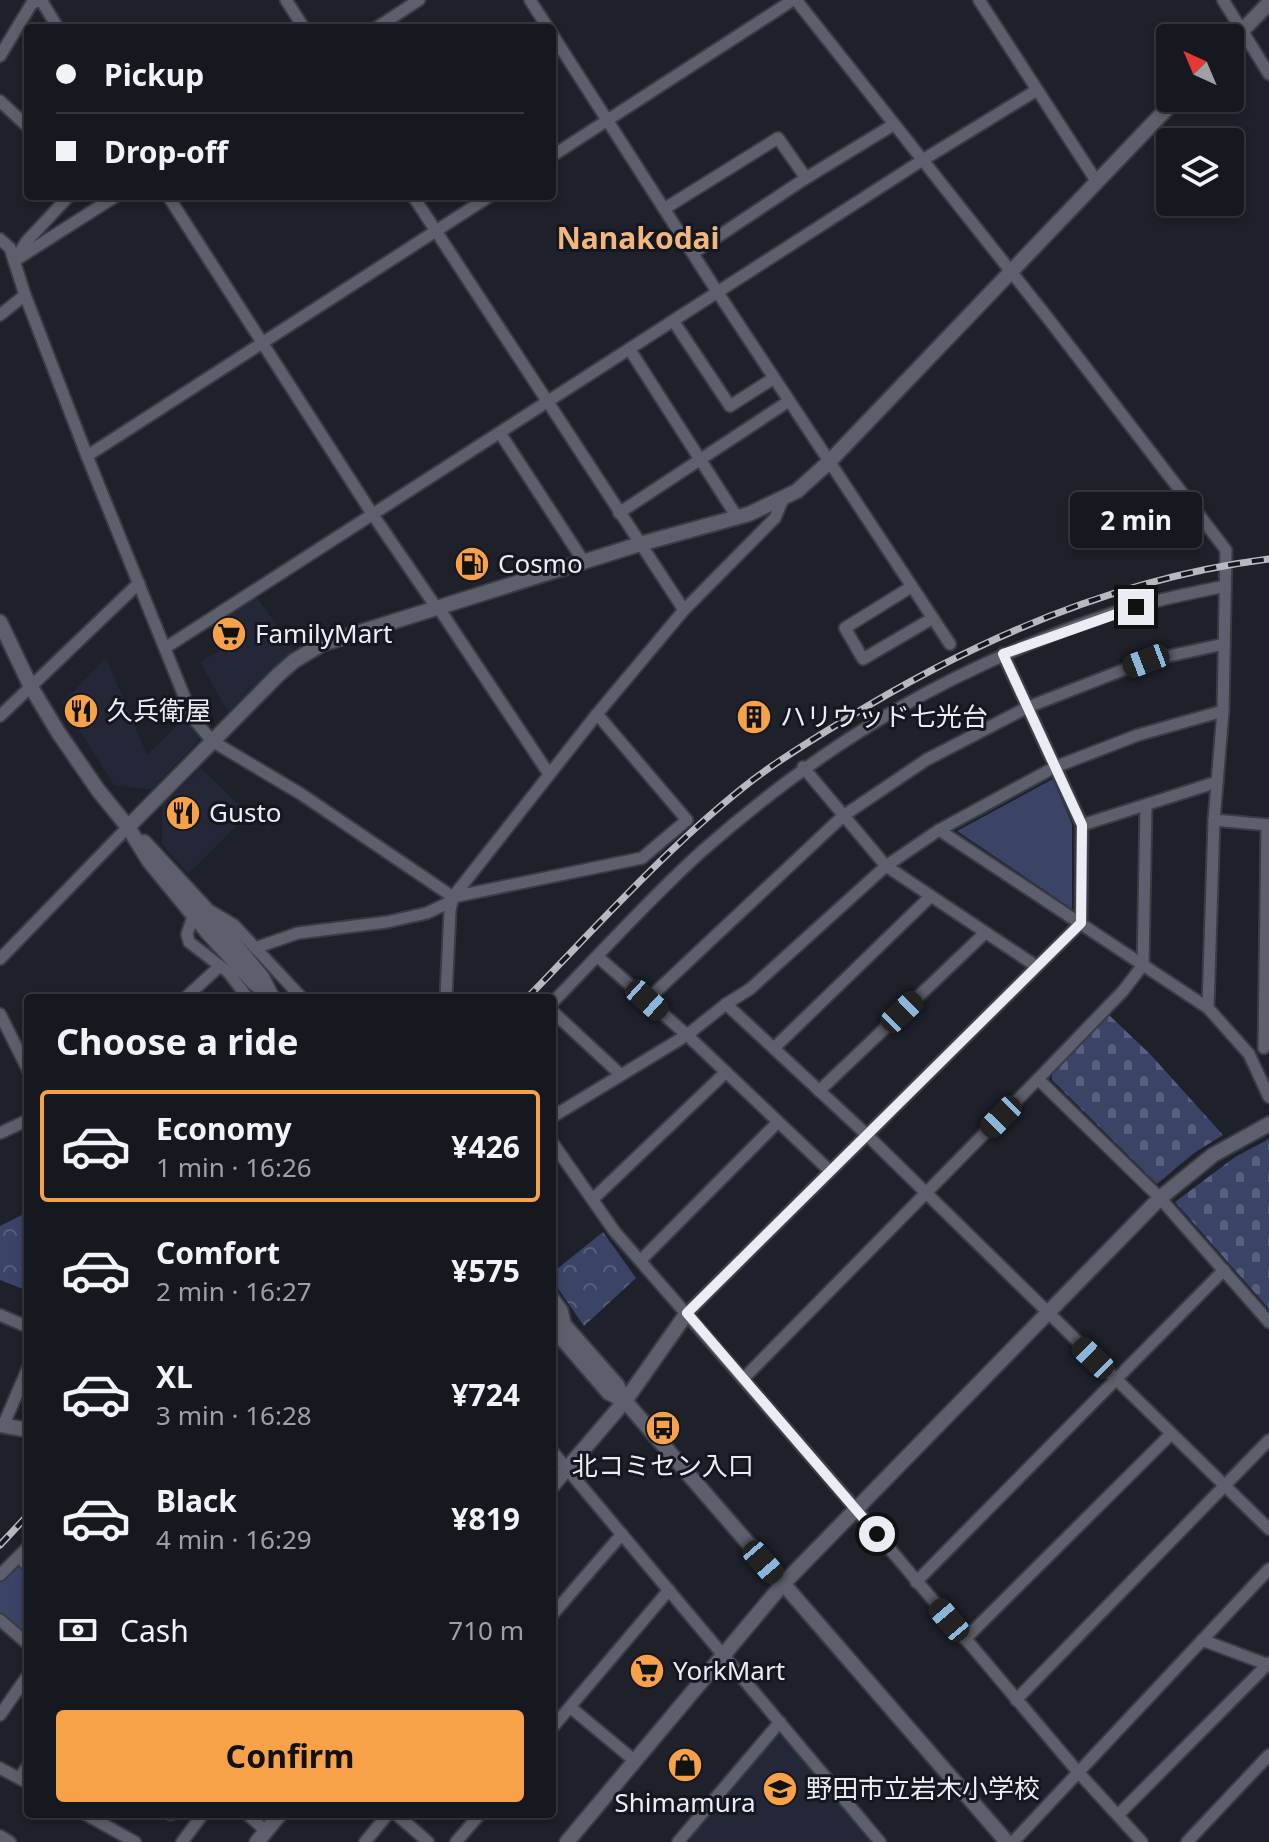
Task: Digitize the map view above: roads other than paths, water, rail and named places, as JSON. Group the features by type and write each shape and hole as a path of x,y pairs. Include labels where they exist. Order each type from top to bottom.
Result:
{"street":[{"path":"286,0 301,24"},
{"path":"382,24 419,0"},
{"path":"530,0 545,24"},
{"path":"556,153 794,0 1226,550 1223,711 1214,820 1208,1008"},
{"path":"979,0 1097,182"},
{"path":"1223,0 1238,24"},
{"path":"0,56 32,3 42,1 56,24"},
{"path":"1244,29 1269,3"},
{"path":"1244,34 1269,74"},
{"path":"556,40 718,293 950,644"},
{"path":"165,648 921,161 1037,90"},
{"path":"0,101 24,123"},
{"path":"0,959 278,675 306,653 341,636 754,512 783,499 811,479 1164,112"},
{"path":"693,253 893,125"},
{"path":"664,209 778,138 806,178"},
{"path":"14,261 26,242 65,200"},
{"path":"14,261 110,200"},
{"path":"171,200 373,515 549,774"},
{"path":"416,200 684,610"},
{"path":"87,456 484,200"},
{"path":"0,239 10,248 87,456 193,718 212,741 301,794 452,899"},
{"path":"0,315 25,295"},
{"path":"674,322 730,406 774,378"},
{"path":"630,350 737,517"},
{"path":"619,513 789,401"},
{"path":"500,433 584,562"},
{"path":"446,994 452,899 597,714 684,610 775,518 783,499"},
{"path":"754,512 760,525 759,533"},
{"path":"0,716 139,583"},
{"path":"556,999 700,853 803,767 902,705 1003,654 1115,612 1225,586"},
{"path":"911,587 845,628 863,659 933,618"},
{"path":"0,622 31,687 77,761 128,827 149,861 199,911 254,983 269,994"},
{"path":"647,1000 843,816 926,760 1028,707 1146,661 1224,644"},
{"path":"556,1481 625,1401 687,1313 1081,923 1082,825 1003,654"},
{"path":"556,1115 687,1035 750,989 886,866 939,830 1055,767 1138,735 1223,711"},
{"path":"255,948 298,933 387,922 427,913 452,899 642,858 687,820 597,714"},
{"path":"803,767 886,866 1036,966"},
{"path":"1082,825 1217,782"},
{"path":"743,1379 1038,1079 1123,991 1143,965 1146,805"},
{"path":"1214,820 1268,825 1267,1047 1249,1054"},
{"path":"939,830 1208,1008 1249,1054 1269,1097"},
{"path":"774,1048 931,896"},
{"path":"199,911 234,925 298,994"},
{"path":"199,911 187,934 189,942 220,966 244,994"},
{"path":"819,1091 985,933"},
{"path":"598,957 687,1035 830,1171"},
{"path":"189,994 220,966"},
{"path":"726,1004 867,1135 1269,1529"},
{"path":"0,1014 24,1062"},
{"path":"556,1015 621,1075"},
{"path":"593,1199 726,1072"},
{"path":"1038,1079 1160,1198 1269,1322"},
{"path":"1,1130 24,1121"},
{"path":"641,1260 778,1122"},
{"path":"567,1842 782,1585 1160,1198 1213,1155 1269,1124"},
{"path":"556,1148 615,1232 857,1510 1078,1772 1142,1842"},
{"path":"916,1582 1224,1270"},
{"path":"556,1302 562,1310 557,1329 609,1393 625,1401 782,1585 1010,1842 1269,1569"},
{"path":"0,1315 24,1325"},
{"path":"24,1377 2,1426 24,1429"},
{"path":"965,1639 1171,1434"},
{"path":"1016,1700 1269,1440"},
{"path":"556,1456 880,1842"},
{"path":"556,1610 622,1534"},
{"path":"0,1575 24,1562"},
{"path":"556,1723 669,1590"},
{"path":"0,1620 24,1641"},
{"path":"1118,1815 1268,1664 1202,1640"},
{"path":"0,1715 5,1697 24,1679"},
{"path":"570,1707 635,1761"},
{"path":"678,1842 780,1722"},
{"path":"1187,1842 1269,1755"},
{"path":"0,1768 24,1780"},
{"path":"104,1818 135,1842"},
{"path":"182,1842 200,1818"},
{"path":"249,1818 261,1837 277,1818"},
{"path":"365,1842 385,1818"},
{"path":"401,1818 428,1842"},
{"path":"456,1842 477,1818"},
{"path":"0,1836 10,1842"}],"railway":[{"path":"531,994 637,884 723,804 776,763 895,690 997,638 1103,597 1213,568 1269,559"},
{"path":"0,1545 24,1519"}],"place":[{"name":"Cosmo","path":"472,564"},
{"name":"FamilyMart","path":"229,634"},
{"name":"久兵衛屋","path":"81,711"},
{"name":"ハリウッド七光台","path":"754,717"},
{"name":"Gusto","path":"183,813"},
{"name":"北コミセン入口","path":"663,1428"},
{"name":"YorkMart","path":"647,1671"},
{"name":"Shimamura","path":"685,1765"},
{"name":"野田市立岩木小学校","path":"780,1789"}],"district":[{"name":"Nanakodai","path":"638,239"}]}
